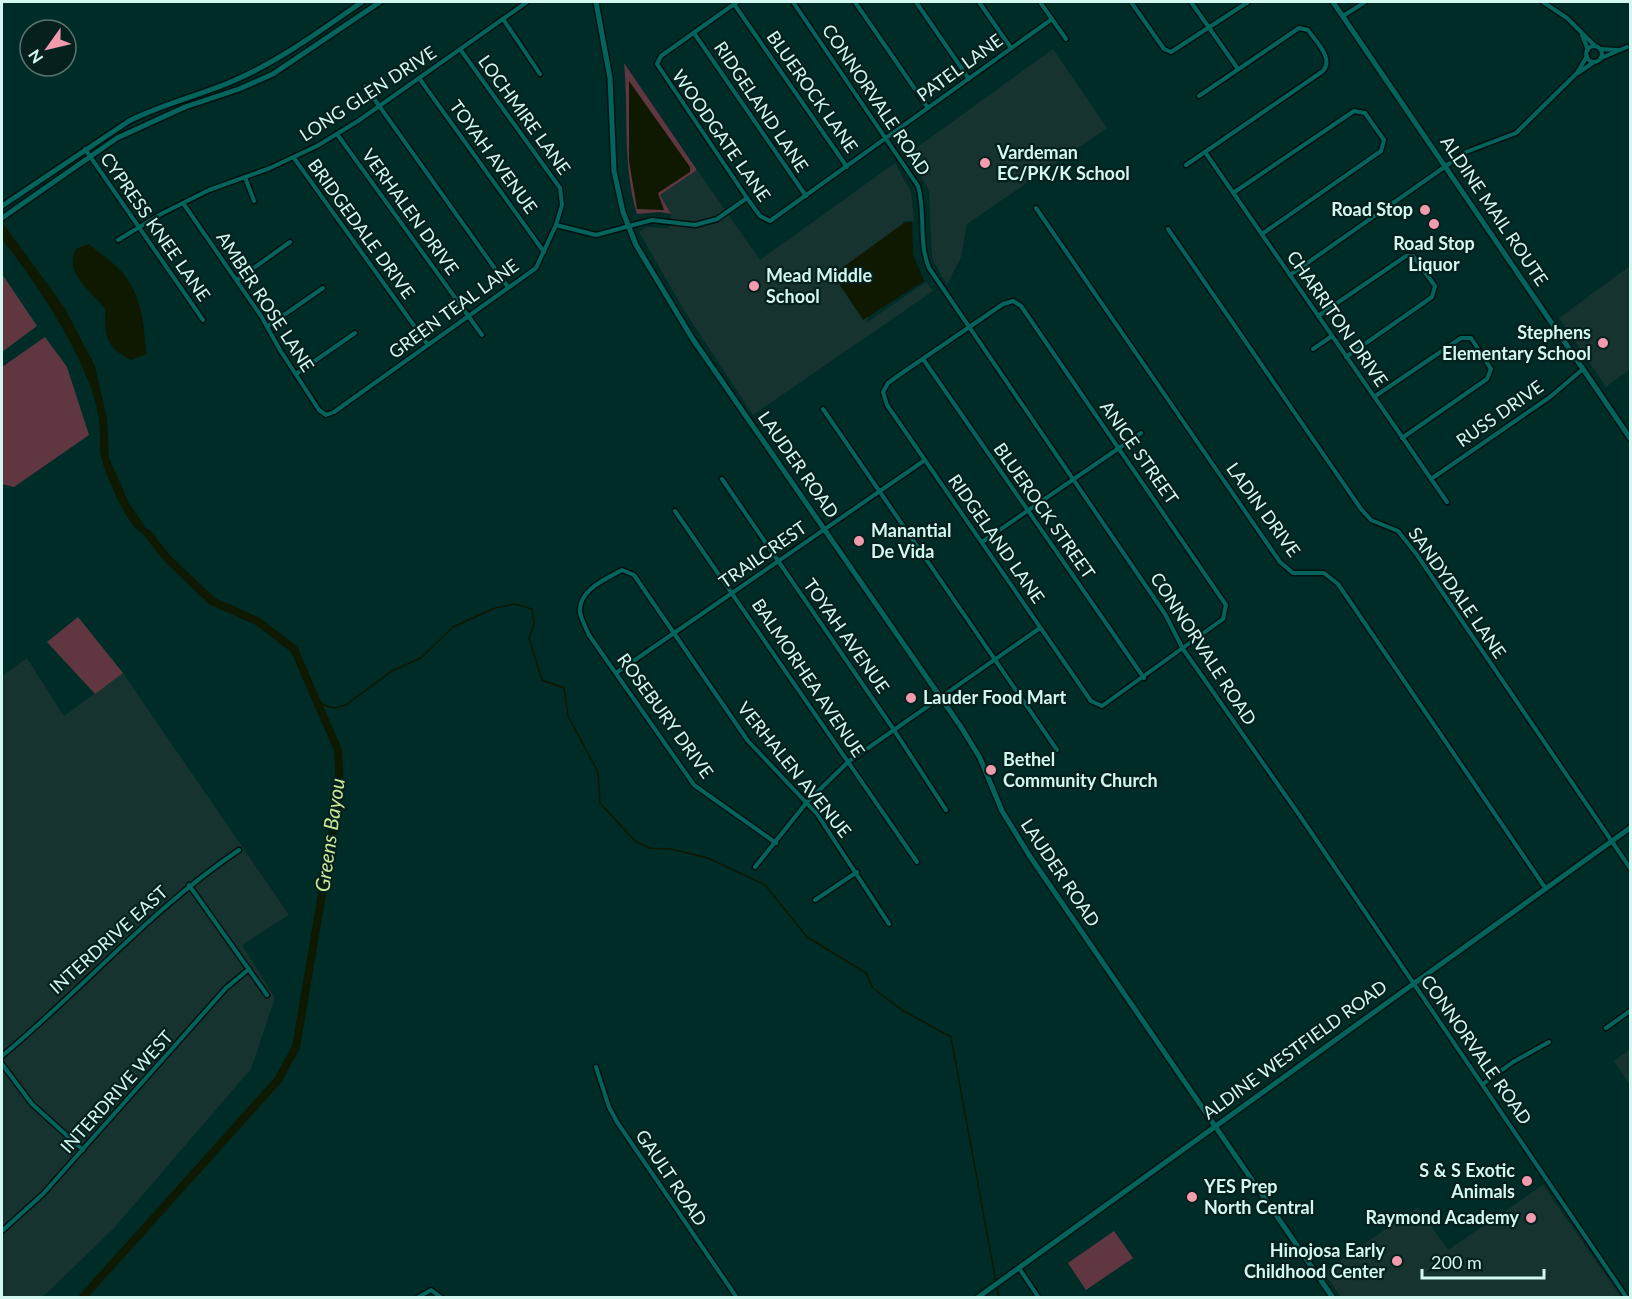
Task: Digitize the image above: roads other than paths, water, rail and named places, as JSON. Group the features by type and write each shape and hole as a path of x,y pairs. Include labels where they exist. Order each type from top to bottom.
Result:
{"main road":[{"path":"2,206 85,149 144,113 231,82 267,65 362,2"},
{"path":"2,218 90,156 148,123 273,74 380,2"},
{"name":"LAUDER ROAD","path":"596,2 610,78 614,171 628,226 645,261 692,338 980,758 1009,826 1333,1298"},
{"name":"ALDINE MAIL ROUTE","path":"1333,2 1630,438"},
{"path":"144,113 148,123"},
{"path":"36,182 42,190"},
{"name":"ALDINE WESTFIELD ROAD","path":"977,1298 1630,828"}],"street":[{"name":"LONG GLEN DRIVE","path":"118,240 183,203 294,158 337,134 527,2"},
{"name":"CONNORVALE ROAD","path":"793,2 918,186 923,213 922,242 929,268 1165,614 1183,649 1483,1084 1627,1298"},
{"path":"855,2 928,108"},
{"path":"916,2 969,79"},
{"path":"979,2 1011,48"},
{"path":"1040,2 1066,39"},
{"path":"1131,2 1168,51 1175,51 1248,2"},
{"path":"1191,2 1238,69"},
{"path":"1343,16 1365,2"},
{"path":"1543,2 1567,18 1595,46 1600,49 1618,50"},
{"path":"694,33 735,3"},
{"name":"BLUEROCK LANE","path":"735,3 847,167"},
{"path":"503,19 540,74"},
{"name":"PATEL LANE","path":"766,220 773,220 1052,19"},
{"path":"1186,165 1323,71 1328,62 1308,30 1299,28 1199,96"},
{"name":"WOODGATE LANE","path":"694,33 661,56 657,64 747,198 766,220"},
{"name":"RIDGELAND LANE","path":"694,33 806,196"},
{"path":"1577,73 1588,50 1582,34"},
{"path":"1588,50 1595,46"},
{"path":"1290,275 1466,152 1516,132 1577,73 1601,58 1627,47"},
{"name":"LOCHMIRE LANE","path":"460,49 560,188 562,198"},
{"path":"1600,49 1601,58"},
{"path":"1587,56 1594,62"},
{"name":"TOYAH AVENUE","path":"419,78 544,253"},
{"path":"364,86 508,287"},
{"path":"1233,193 1354,111 1363,111 1384,140 1381,151 1262,234"},
{"name":"VERHALEN DRIVE","path":"337,134 482,335"},
{"name":"CYPRESS KNEE LANE","path":"85,149 203,320"},
{"name":"CHARRITON DRIVE","path":"1205,152 1446,502"},
{"name":"BRIDGEDALE DRIVE","path":"294,158 428,345"},
{"path":"245,177 254,201"},
{"name":"GREEN TEAL LANE","path":"326,414 334,412 536,268 556,225 562,198"},
{"path":"556,225 596,235 652,220 682,225 702,224 717,219 747,198"},
{"name":"AMBER ROSE LANE","path":"183,203 268,326 319,410 326,414"},
{"name":"LADIN DRIVE","path":"1036,208 1280,562 1293,573 1324,573 1338,584 1546,889"},
{"name":"SANDYDALE LANE","path":"1168,229 1361,509 1371,520 1398,531 1417,555 1630,868"},
{"path":"237,280 290,242"},
{"path":"1318,316 1406,256 1416,258 1424,269 1435,286 1432,297 1346,357"},
{"path":"268,326 323,288"},
{"name":"ANICE STREET","path":"969,328 1003,304 1015,302 1022,306 1226,605 1226,614 1219,622 1183,649"},
{"path":"923,359 969,328"},
{"path":"296,374 355,333"},
{"path":"1313,349 1332,336"},
{"path":"1374,397 1461,338 1471,338 1481,352 1491,369 1488,379 1402,438"},
{"name":"RIDGELAND LANE","path":"923,359 888,383 883,392 887,405 1040,628 1091,701 1098,706 1105,705 1144,678"},
{"name":"BLUEROCK STREET","path":"923,359 1144,678"},
{"name":"RUSS DRIVE","path":"1431,480 1550,397 1583,368"},
{"path":"823,409 1057,750"},
{"path":"982,542 1141,433"},
{"name":"TRAILCREST","path":"616,673 925,460"},
{"name":"TOYAH AVENUE","path":"722,479 946,810"},
{"name":"BALMORHEA AVENUE","path":"675,511 917,862"},
{"name":"VERHALEN AVENUE","path":"580,611 585,595 595,586 622,570 634,575 748,741 807,802 857,872 889,924"},
{"name":"ROSEBURY DRIVE","path":"580,611 589,635 694,785 776,843"},
{"path":"755,867 807,802 848,762 1040,628"},
{"path":"1144,678 1183,649"},
{"name":"INTERDRIVE EAST","path":"2,1056 189,885 239,850"},
{"path":"815,900 857,872"},
{"path":"189,885 267,995"},
{"name":"INTERDRIVE WEST","path":"2,1231 30,1208 226,988 249,969"},
{"path":"1606,1028 1630,1011"},
{"path":"1483,1084 1513,1062 1549,1041"},
{"path":"2,1064 32,1104 83,1150"},
{"name":"GAULT ROAD","path":"596,1067 609,1107 617,1122 737,1298"},
{"path":"1018,1268 1039,1298"},
{"path":"417,1298 425,1292 435,1291 442,1298"}],"waterway":[{"name":"Greens Bayou","path":"82,1298 278,1080 296,1047 340,789 338,750 294,649 257,621 212,601 168,559 147,533"},
{"path":"318,703 334,708 346,705 392,671 421,658 453,627 495,608 515,604 532,609 534,624 529,638 542,680 564,688 568,716 598,772 600,803 636,842 650,848 671,849 708,858 765,885 807,937 866,973 873,988 902,1010 951,1037 996,1282"},
{"path":"997,1287 999,1298"}],"place":[{"name":"Vardeman EC/PK/K School","path":"985,163"},
{"name":"Road Stop","path":"1425,210"},
{"name":"Road Stop Liquor","path":"1434,224"},
{"name":"Mead Middle School","path":"754,286"},
{"name":"Stephens Elementary School","path":"1603,343"},
{"name":"Manantial De Vida","path":"859,541"},
{"name":"Lauder Food Mart","path":"911,698"},
{"name":"Bethel Community Church","path":"991,770"},
{"name":"S & S Exotic Animals","path":"1527,1181"},
{"name":"YES Prep North Central","path":"1192,1197"},
{"name":"Raymond Academy","path":"1531,1218"},
{"name":"Hinojosa Early Childhood Center","path":"1397,1261"}]}
